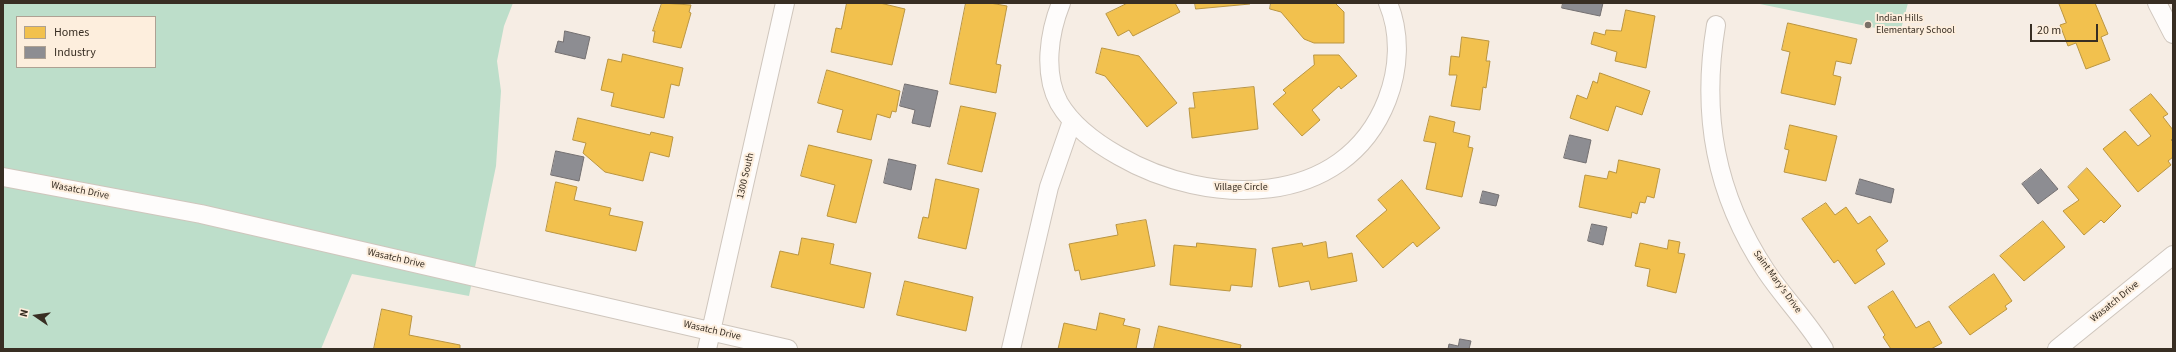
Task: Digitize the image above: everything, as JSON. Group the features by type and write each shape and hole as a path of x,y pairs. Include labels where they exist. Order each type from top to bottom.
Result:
{"street":[{"name":"1300 South","path":"707,349 785,3"},
{"name":"Village Circle","path":"1061,3 1051,37 1050,73 1059,102 1072,121 1093,140 1134,165 1176,181 1207,188 1251,190 1278,187 1305,180 1327,170 1349,156 1367,136 1381,114 1391,89 1396,65 1397,39 1392,13 1388,3"},
{"path":"2157,3 2173,34"},
{"name":"Saint Mary's Drive","path":"1716,25 1710,72 1710,115 1717,160 1723,182 1741,228 1753,251 1768,273 1807,323 1824,349"},
{"path":"1011,349 1049,187 1072,121"},
{"name":"Wasatch Drive","path":"3,177 201,214 788,349"},
{"name":"Wasatch Drive","path":"2057,349 2173,255"}],"green space":[{"path":"3,3 513,3 504,26 497,61 501,91 496,166 469,296 352,274 321,349 3,349"},
{"name":"Indian Hills Elementary School","path":"1755,3 1908,3 1900,33"}],"building: Homes":[{"path":"662,3 691,5 689,12 691,13 681,48 653,42 655,31 653,31"},
{"path":"847,3 880,3 905,9 892,65 831,52 836,28 841,29"},
{"path":"966,3 990,3 1007,6 996,64 1001,65 996,93 950,84"},
{"path":"1128,3 1175,3 1180,12 1133,36 1129,30 1118,36 1106,14"},
{"path":"1195,3 1250,3 1250,4 1196,9"},
{"path":"1271,3 1335,3 1344,12 1344,43 1314,43 1304,39 1281,12 1270,9"},
{"path":"2059,3 2095,3 2108,34 2101,37 2110,60 2086,69 2076,43 2068,46 2060,25 2066,23"},
{"path":"1626,10 1655,16 1646,68 1615,61 1617,52 1591,44 1594,32 1605,35 1606,30 1621,31"},
{"path":"1788,23 1857,39 1851,64 1836,61 1833,75 1841,77 1835,105 1781,93 1790,52 1782,50"},
{"path":"1462,37 1489,41 1486,61 1490,61 1486,88 1483,87 1480,110 1451,106 1457,75 1449,75 1451,56 1459,57"},
{"path":"1102,48 1139,56 1177,103 1147,127 1105,76 1096,73"},
{"path":"623,54 683,68 679,86 671,84 664,118 611,106 614,93 601,90 608,59 621,62"},
{"path":"1314,55 1339,55 1357,76 1341,89 1339,86 1312,110 1320,120 1302,136 1273,104 1286,93 1283,90 1314,65"},
{"path":"827,70 900,91 896,112 892,111 890,118 877,114 871,140 837,132 843,110 818,103"},
{"path":"1600,73 1650,91 1642,115 1616,106 1608,131 1570,118 1577,95 1587,99 1593,81 1597,83"},
{"path":"1254,87 1258,129 1192,138 1189,108 1195,108 1193,93"},
{"path":"2151,94 2168,114 2163,117 2173,130 2173,138 2171,140 2173,142 2173,157 2168,161 2171,165 2138,192 2103,149 2125,131 2138,146 2151,136 2130,110"},
{"path":"961,106 996,113 982,172 948,164"},
{"path":"1430,116 1455,122 1453,132 1470,136 1468,147 1473,148 1462,197 1426,189 1436,143 1424,141"},
{"path":"578,118 650,135 651,132 673,137 669,157 650,152 643,181 605,172 583,153 586,143 573,140"},
{"path":"1790,125 1837,136 1826,181 1784,172 1789,150 1785,149"},
{"path":"809,145 872,160 856,223 827,216 835,185 801,176"},
{"path":"1619,160 1660,169 1654,198 1647,196 1645,203 1640,202 1637,214 1632,212 1631,218 1579,207 1585,175 1607,179 1609,171 1616,173"},
{"path":"2087,168 2121,206 2104,223 2101,220 2084,235 2063,211 2079,200 2068,187"},
{"path":"936,179 979,189 966,249 918,238 923,217 928,218"},
{"path":"1402,180 1440,228 1417,247 1413,242 1383,268 1356,236 1387,210 1378,200"},
{"path":"556,182 577,187 574,200 611,208 609,215 643,222 636,251 546,231"},
{"path":"1826,203 1835,215 1846,207 1858,224 1870,216 1888,241 1876,250 1885,264 1855,284 1838,260 1834,263 1802,219"},
{"path":"1146,220 1155,266 1081,280 1079,270 1075,271 1069,244 1118,235 1116,225"},
{"path":"2043,221 2065,247 2024,281 2000,256"},
{"path":"802,238 834,244 830,264 871,273 864,308 771,287 780,251 798,255"},
{"path":"1669,240 1680,242 1678,253 1685,254 1676,293 1647,286 1650,269 1635,266 1640,243 1667,249"},
{"path":"1326,242 1328,258 1352,253 1357,281 1311,290 1309,281 1279,287 1272,248 1302,243 1303,246"},
{"path":"1197,243 1256,249 1252,287 1231,285 1230,291 1170,285 1174,245 1196,247"},
{"path":"1994,274 2012,301 2005,306 2007,309 1970,335 1949,307"},
{"path":"905,281 973,297 966,331 897,315"},
{"path":"1893,291 1916,328 1929,321 1942,343 1931,349 1891,349 1883,337 1885,335 1868,307"},
{"path":"382,309 412,316 409,335 460,345 460,349 374,349"},
{"path":"1100,313 1125,319 1123,325 1140,329 1136,349 1058,349 1064,323 1096,330"},
{"path":"1159,326 1241,345 1240,349 1154,349"}],"building: Industry":[{"path":"1563,3 1603,3 1600,16 1562,8"},
{"path":"565,31 590,37 585,59 555,52 558,41 563,42"},
{"path":"905,84 938,91 930,127 912,123 915,110 900,106"},
{"path":"1570,135 1591,140 1586,163 1564,158"},
{"path":"556,151 584,157 579,181 551,175"},
{"path":"889,159 916,165 911,190 884,183"},
{"path":"2041,169 2058,189 2038,204 2022,184"},
{"path":"1860,179 1894,189 1891,203 1856,194"},
{"path":"1483,191 1499,195 1496,206 1480,203"},
{"path":"1592,224 1607,227 1603,245 1588,241"},
{"path":"1460,339 1471,341 1469,349 1448,349 1449,344 1458,346"}],"place":[{"name":"Indian Hills Elementary School","path":"1868,25"}]}
